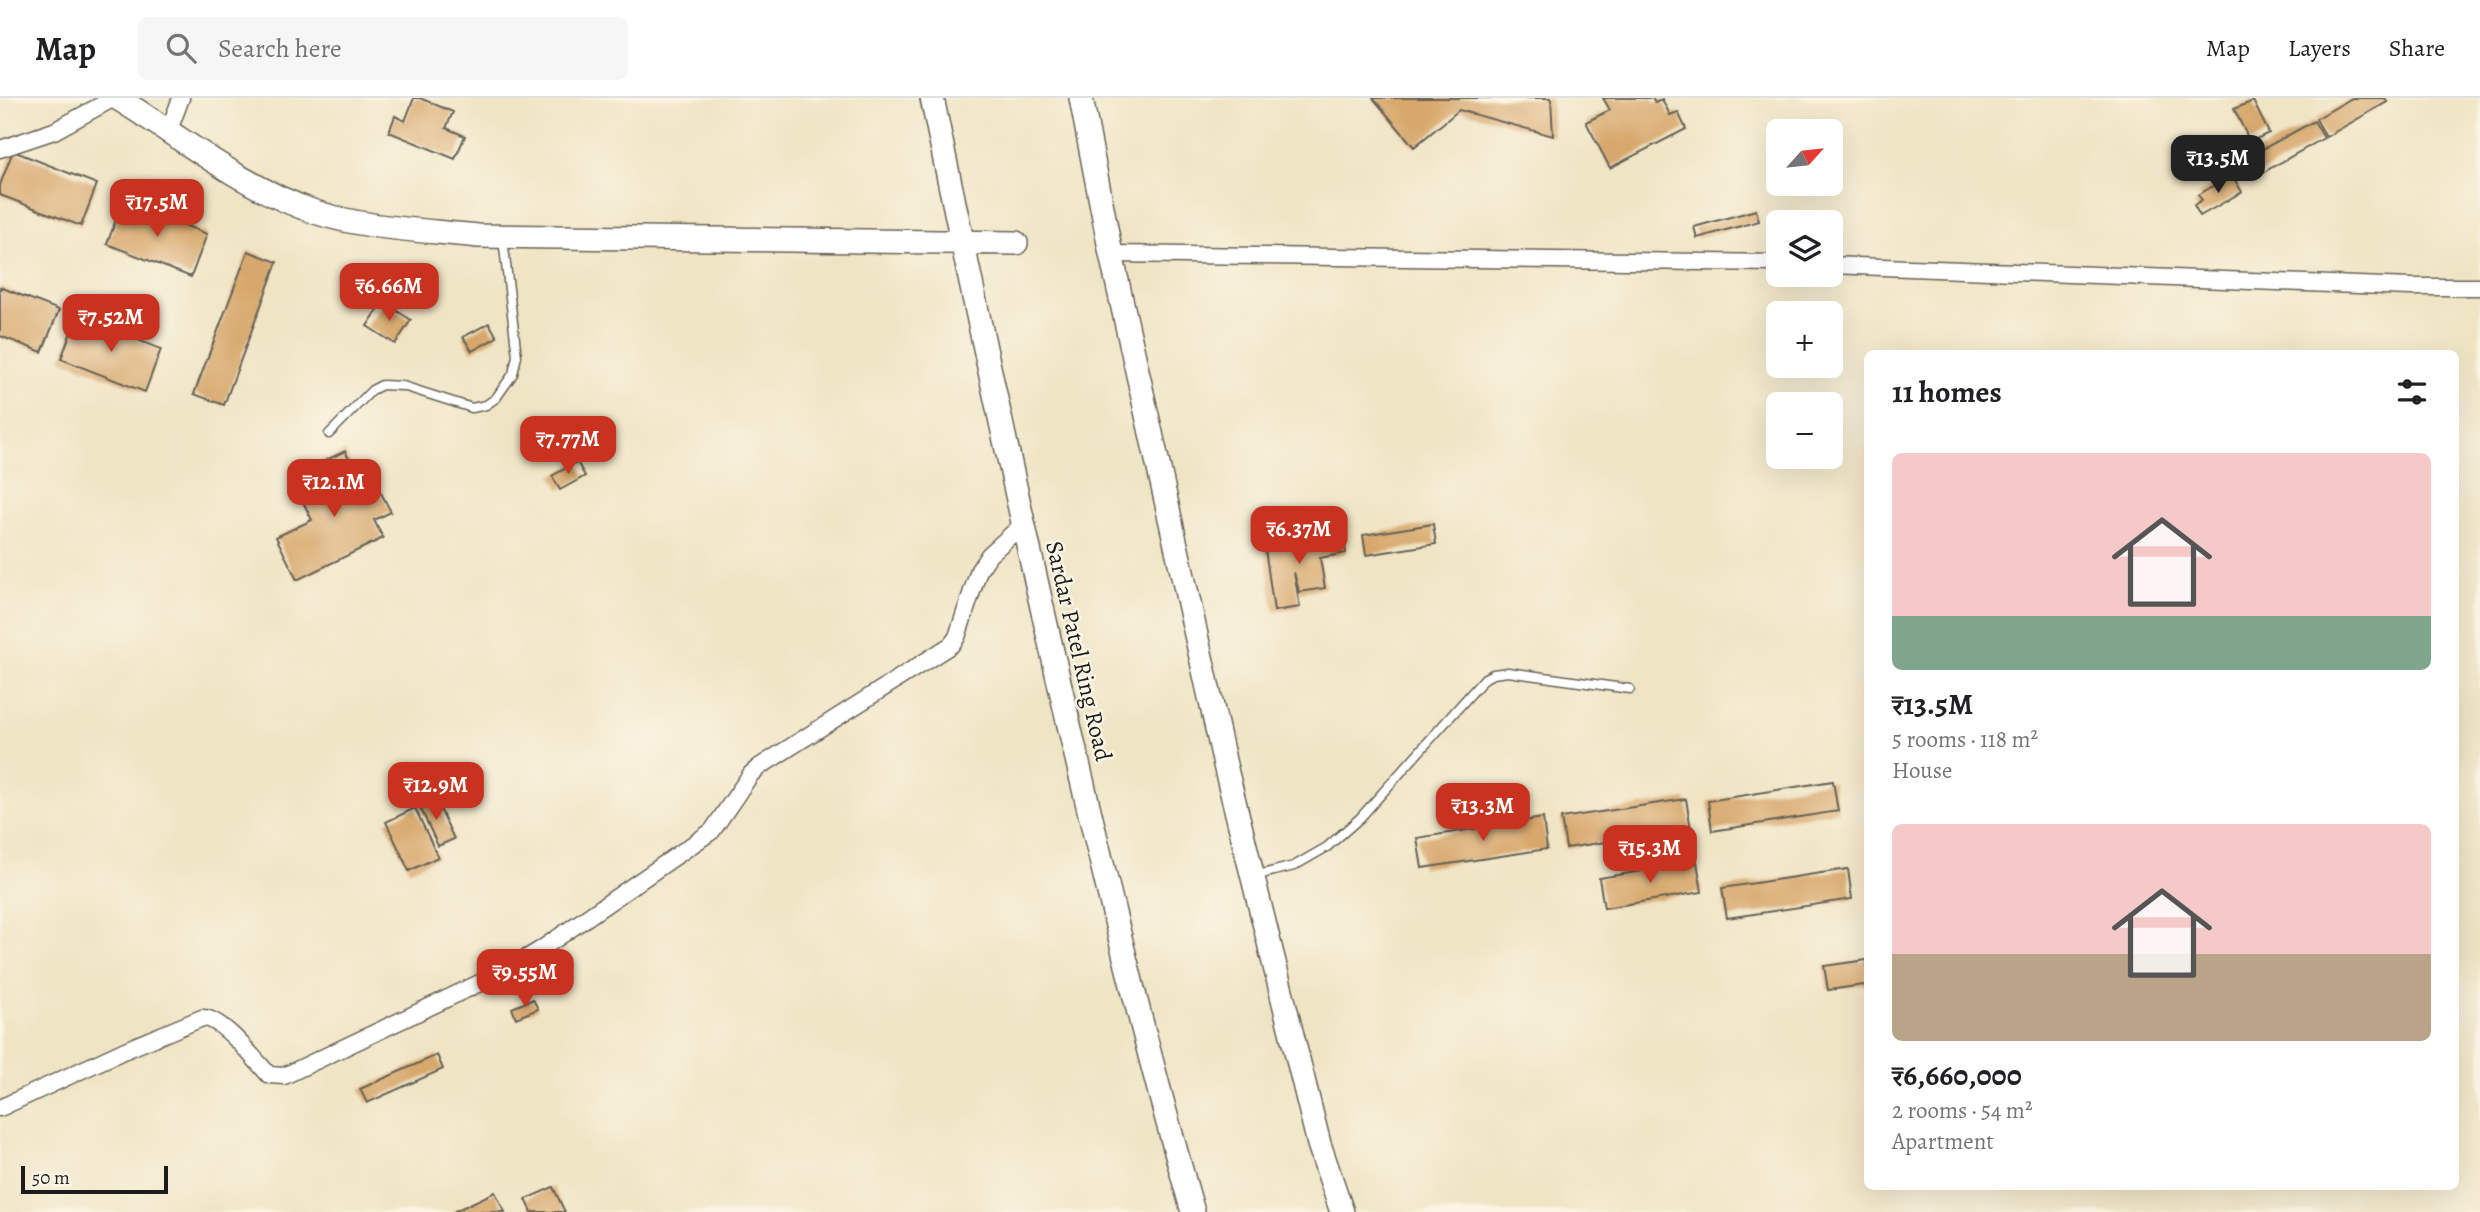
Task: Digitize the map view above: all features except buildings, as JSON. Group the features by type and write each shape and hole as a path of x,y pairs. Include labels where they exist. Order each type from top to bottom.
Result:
{"street":[{"path":"0,149 54,131 116,98 254,185 316,212 391,227 503,236 1016,243"},
{"path":"169,130 181,98"},
{"name":"Sardar Patel Ring Road","path":"932,98 1022,525 1101,859 1173,1142 1194,1212"},
{"path":"1081,98 1111,254 1226,769 1319,1144 1342,1212"},
{"path":"1111,254 1766,264"},
{"path":"1843,265 2411,287 2480,287"},
{"path":"0,1108 202,1018 223,1027 269,1075 284,1076 505,971 540,950 712,831 751,774 759,767 951,645 957,637 979,570 989,555 1022,525"}],"lane":[{"path":"329,434 372,390 382,385 404,386 472,408 492,402 513,374 516,365 503,236"},
{"path":"1253,876 1294,866 1327,847 1360,818 1485,678 1493,674 1508,672 1630,689"}]}
